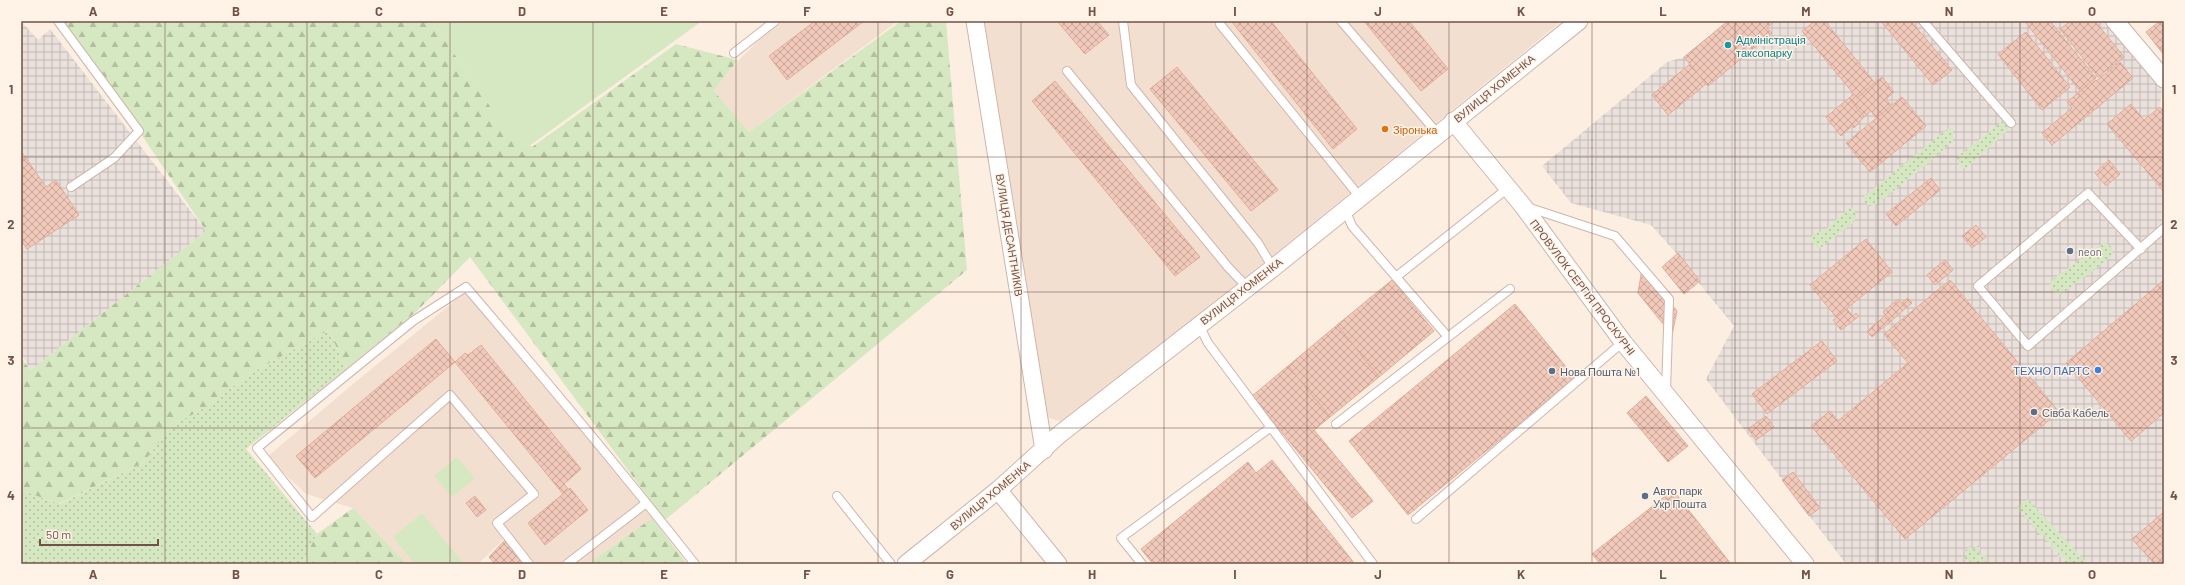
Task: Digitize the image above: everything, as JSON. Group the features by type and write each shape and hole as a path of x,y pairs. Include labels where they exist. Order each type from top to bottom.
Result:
{"street":[{"name":"ВУЛИЦЯ ДЕСАНТНИКІВ","path":"975,21 1044,450"},
{"name":"ВУЛИЦЯ ХОМЕНКА","path":"906,564 998,490 1060,434 1199,324 1273,268 1359,196 1579,21"},
{"path":"2115,21 2164,78"},
{"name":"ПРОВУЛОК СЕРГІЯ ПРОСКУРНІ","path":"1453,121 1523,206 1623,342 1805,564"},
{"path":"998,490 1058,564"}],"lane":[{"path":"58,21 139,131 114,158 71,187"},
{"path":"734,53 775,21"},
{"path":"1123,21 1131,85 1258,243 1273,268"},
{"path":"1341,21 1438,134"},
{"path":"1923,21 2012,124"},
{"path":"1220,24 1359,196"},
{"path":"1067,72 1228,267 1247,287"},
{"path":"1396,277 1508,188"},
{"path":"2141,249 2088,193 1978,286 2028,346 2141,249 2164,228"},
{"path":"1523,206 1615,236 1669,299 1666,395"},
{"path":"1345,209 1352,226 1448,337"},
{"path":"529,564 497,523 534,494 450,395 312,517 257,448 413,321 466,287 607,454 645,504 695,564"},
{"path":"1336,424 1510,288"},
{"path":"1199,324 1208,343 1373,564"},
{"path":"1416,519 1623,342"},
{"path":"1142,564 1121,538 1271,427"},
{"path":"838,496 891,564"},
{"path":"566,564 645,504"}],"shaded area":[{"path":"21,21 38,40 50,29 206,231 31,370 21,354"},
{"path":"783,21 898,21 749,132 714,91 738,61 760,39"},
{"path":"983,21 1562,21 1085,408 1065,422 1062,422 1047,417"},
{"path":"1727,21 2105,21 2162,88 2160,107 2164,112 2164,564 1846,564 1706,379 1734,326 1698,282 1700,280 1651,225 1571,203 1542,166 1667,62 1684,57"},
{"path":"468,290 652,518 588,564 527,564 505,538 478,564 407,564 353,508 306,494 267,457"}],"green space":[{"path":"62,21 432,21 515,142 532,147 676,44 738,60 714,91 749,132 901,21 946,21 967,270 665,520 470,257 417,311 346,369 329,330 253,372 196,413 181,420 169,429 143,463 59,504 21,490 21,358 31,370 206,231 139,131"},
{"path":"432,21 702,21 521,152"},
{"path":"2003,121 2009,129 1966,169 1960,166 1957,157"},
{"path":"1950,127 1953,130 1953,141 1877,204 1870,206 1865,203 1863,197"},
{"path":"1851,206 1857,216 1853,223 1819,249 1810,240 1813,234 1825,230"},
{"path":"2104,242 2112,247 2113,254 2111,257 2063,293 2060,294 2053,292 2050,285 2053,279"},
{"path":"329,330 346,369 246,449 317,534 302,564 21,564 21,490 60,504 143,463 169,429 181,420 196,413 253,372"},
{"path":"457,457 475,478 452,497 434,476"},
{"path":"2028,499 2088,564 2065,564 2065,557 2058,557 2058,549 2051,549 2052,542 2045,542 2045,535 2037,535 2038,528 2031,527 2032,520 2024,518 2025,513 2018,512 2018,506"},
{"path":"353,508 407,564 302,564 317,534"},
{"path":"422,513 464,564 415,564 393,537"},
{"path":"652,518 687,564 588,564"},
{"path":"1979,545 1979,554 1987,556 1986,562 1992,564 1975,564 1964,559 1968,554 1965,551 1970,546 1973,550"}],"building":[{"path":"815,21 864,21 787,80 769,56"},
{"path":"1057,21 1097,21 1109,35 1085,54"},
{"path":"1271,21 1357,129 1333,149 1232,22"},
{"path":"1364,21 1409,21 1448,69 1421,91"},
{"name":"Адміністрація таксопарку","path":"1728,21 1775,21 1767,28 1772,33 1708,86 1684,57"},
{"path":"1815,21 1825,21 1875,83 1857,98 1802,31"},
{"path":"1881,21 1911,21 1952,70 1933,85"},
{"path":"2028,21 2050,21 2096,78 2080,91 2026,23"},
{"path":"2071,21 2095,21 2124,57 2098,77 2060,29"},
{"path":"2160,21 2164,21 2164,55 2146,32"},
{"path":"2026,32 2070,87 2042,110 1998,54"},
{"path":"2120,62 2133,78 2093,111 2078,93 2094,79 2096,81"},
{"path":"1690,64 1706,84 1668,115 1652,95"},
{"path":"1177,67 1278,190 1251,211 1150,89"},
{"path":"1882,77 1894,92 1886,99 1892,106 1876,118 1871,111 1864,117 1849,98 1854,94 1857,98"},
{"path":"1055,81 1200,257 1175,276 1032,101"},
{"path":"2078,93 2093,111 2052,145 2042,133 2072,108 2067,102"},
{"path":"1902,97 1926,126 1870,172 1846,143"},
{"path":"1849,98 1864,117 1854,128 1852,126 1841,136 1826,117"},
{"path":"2131,104 2144,120 2160,107 2164,112 2164,192 2107,124"},
{"path":"21,151 46,187 56,180 79,215 27,249 21,240"},
{"path":"2109,160 2120,174 2106,186 2095,173"},
{"path":"1931,178 1940,190 1896,226 1886,214"},
{"path":"1976,225 1986,237 1972,248 1962,236"},
{"path":"1866,239 1892,272 1836,317 1810,285"},
{"path":"1678,253 1700,281 1684,294 1662,267"},
{"path":"1945,260 1953,270 1935,285 1927,275"},
{"path":"1642,269 1677,311 1672,335 1638,293"},
{"path":"1392,280 1434,331 1379,377 1337,325"},
{"path":"1950,280 2059,412 1905,539 1811,426 1830,411 1838,421 1908,363 1884,334"},
{"path":"2164,280 2164,413 2131,441 2066,363"},
{"path":"1908,298 1912,303 1906,308 1901,303"},
{"path":"1898,299 1906,308 1891,321 1883,312"},
{"path":"1515,304 1575,378 1408,515 1349,441"},
{"path":"1847,309 1853,316 1856,313 1859,316 1841,330 1833,320"},
{"path":"1886,315 1891,321 1872,337 1867,331"},
{"path":"1337,325 1379,377 1330,417 1288,366"},
{"path":"436,339 455,362 315,478 296,456"},
{"path":"1822,341 1837,361 1767,414 1752,394"},
{"path":"481,345 581,469 564,484 569,490 563,494 455,362 465,353 468,355"},
{"path":"1288,366 1330,417 1314,430 1373,501 1352,518 1252,396"},
{"path":"1646,396 1688,446 1668,462 1627,413"},
{"path":"1766,416 1774,427 1756,440 1748,429"},
{"path":"1272,460 1355,564 1153,564 1141,549 1248,462 1256,473"},
{"path":"1793,472 1820,508 1809,516 1782,480"},
{"path":"570,488 588,510 545,545 528,523"},
{"path":"1673,490 1731,564 1600,564 1592,554"},
{"path":"475,496 486,510 477,517 466,503"},
{"path":"2164,512 2164,549 2151,560 2132,539"},
{"path":"505,540 524,564 495,564 489,557"},
{"path":"2164,549 2164,564 2154,564 2151,560"}],"place":[{"name":"Адміністрація таксопарку","path":"1728,45"},
{"name":"Зіронька","path":"1385,129"},
{"name":"neon","path":"2070,251"},
{"name":"ТЕХНО ПАРТС","path":"2098,370"},
{"name":"Нова Пошта №1","path":"1552,371"},
{"name":"Сівба Кабель","path":"2034,412"},
{"name":"Авто парк Укр Пошта","path":"1645,496"}]}
